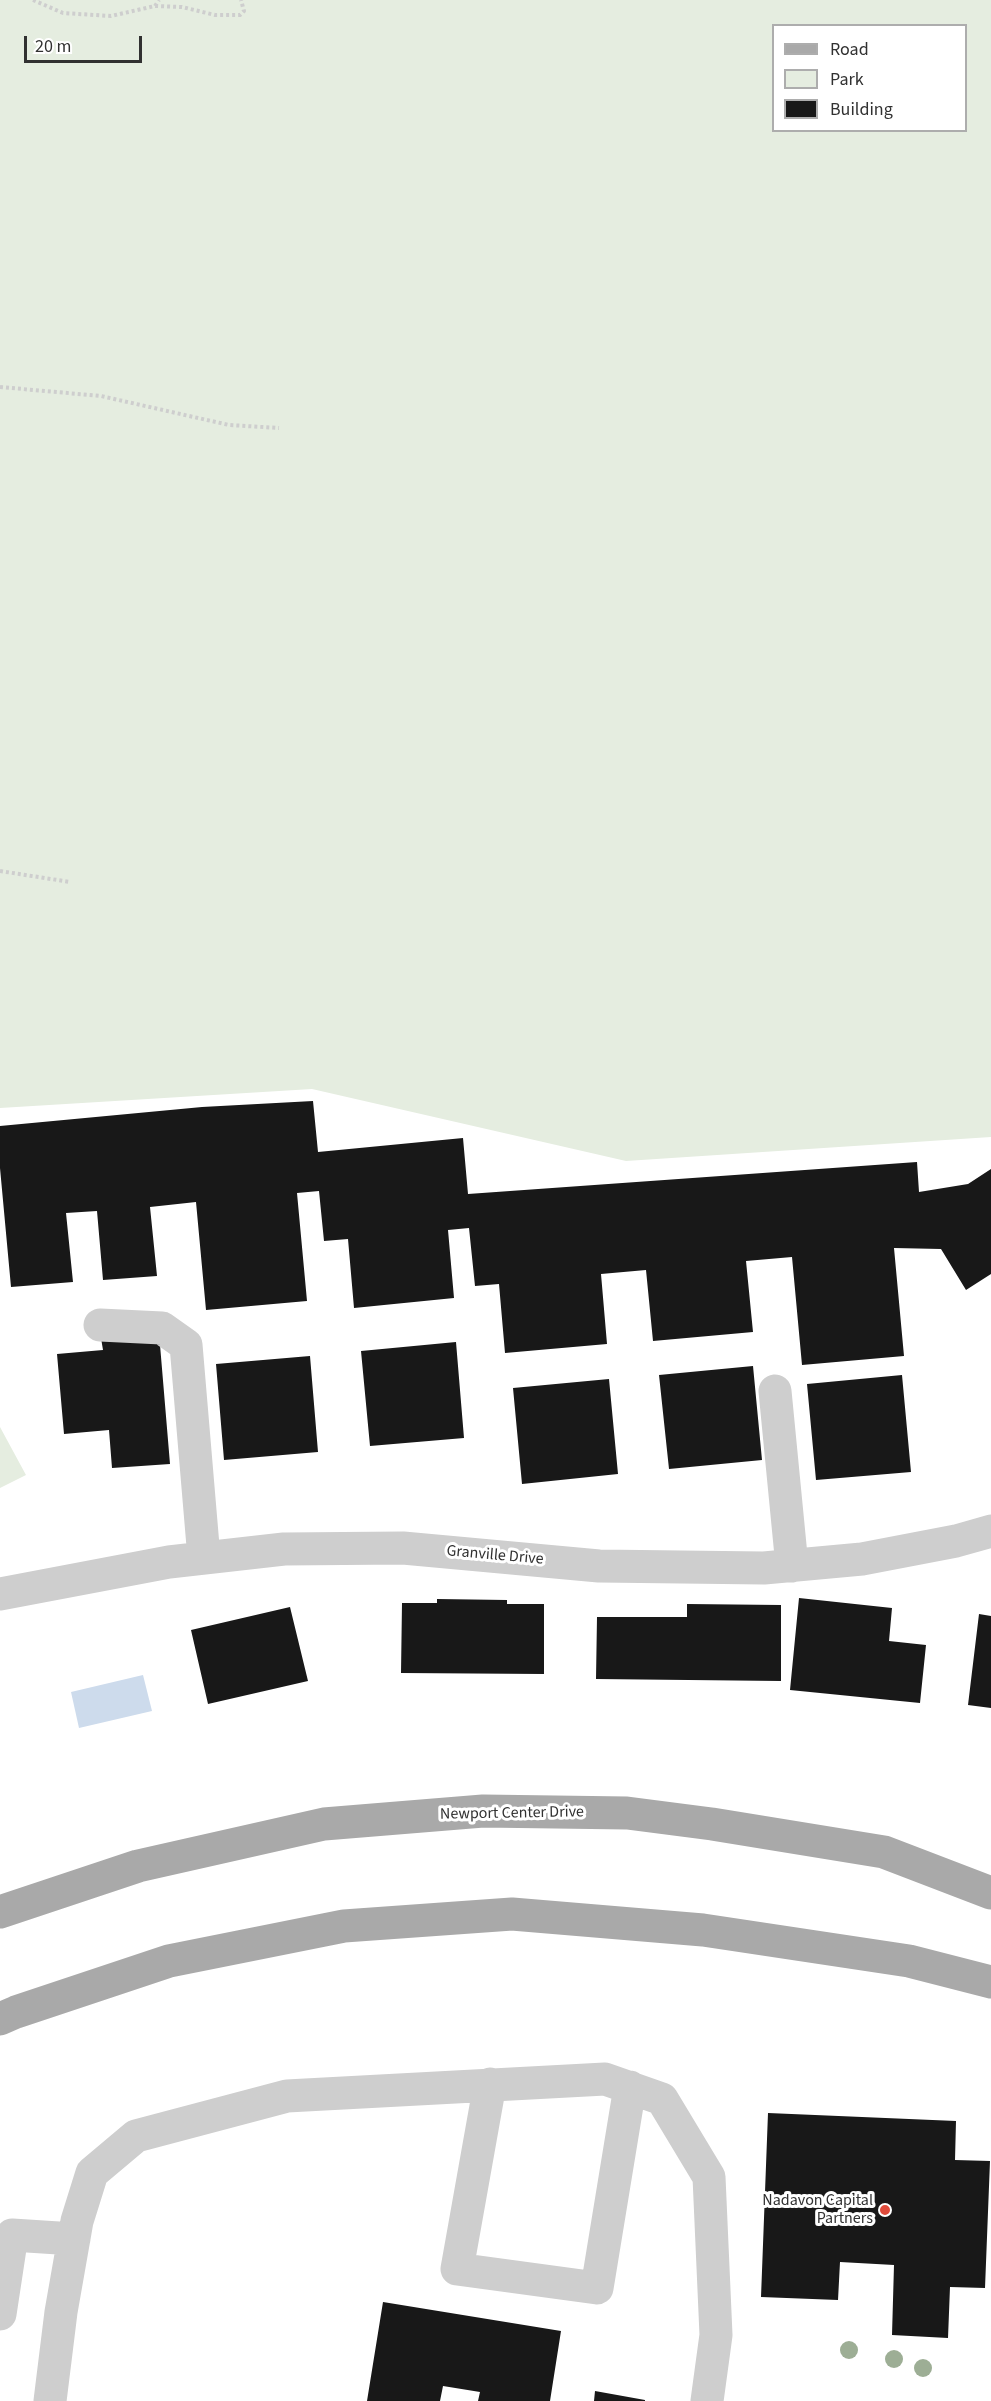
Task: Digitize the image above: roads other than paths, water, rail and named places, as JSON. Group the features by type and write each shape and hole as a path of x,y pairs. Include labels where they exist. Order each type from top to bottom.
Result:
{"main road":[{"name":"Newport Center Drive","path":"0,1912 138,1866 324,1824 483,1810 627,1813 712,1824 884,1852 991,1893"},
{"path":"0,2019 169,1961 344,1926 512,1914 703,1930 909,1961 991,1982"}],"street":[{"path":"100,1325 162,1328 186,1345 204,1558"},
{"path":"775,1391 792,1566"},
{"name":"Granville Drive","path":"0,1594 169,1562 284,1549 403,1548 599,1566 764,1568 862,1559 956,1541 991,1531"},
{"path":"50,2401 61,2312 77,2221 92,2173 136,2136 287,2096 605,2079 662,2099 709,2177 716,2335 708,2401"},
{"path":"490,2084 457,2269 597,2288 630,2087"},
{"path":"0,2314 12,2235 74,2239"}],"water":[{"path":"143,1675 152,1711 79,1728 71,1692"}],"place":[{"name":"Nadavon Capital Partners","path":"885,2210"}]}
